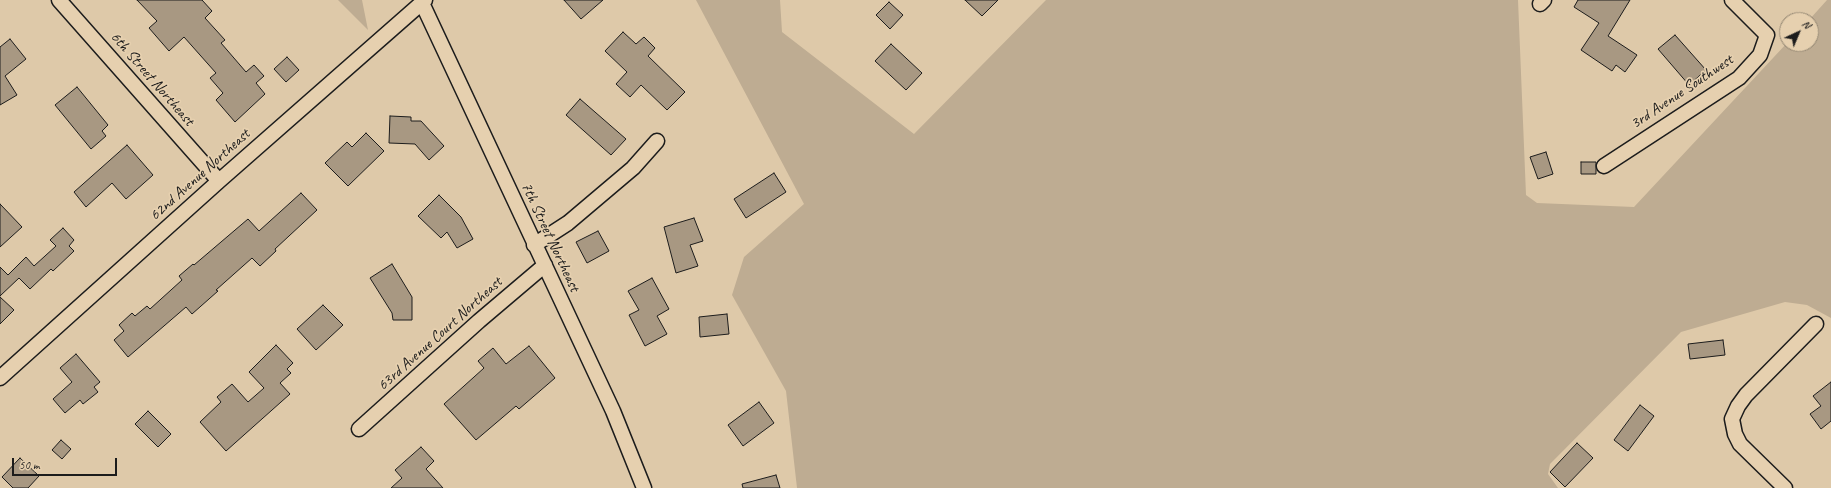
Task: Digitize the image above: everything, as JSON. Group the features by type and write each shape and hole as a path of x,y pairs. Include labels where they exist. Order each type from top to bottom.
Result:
{"street":[{"name":"3rd Avenue Southwest","path":"1604,166 1739,78 1760,55 1767,35 1732,0"},
{"name":"62nd Avenue Northeast","path":"0,378 219,181 423,1"},
{"name":"7th Street Northeast","path":"423,1 534,245 545,265 613,411 644,488"},
{"name":"6th Street Northeast","path":"66,2 219,181"},
{"path":"534,245 568,223 633,168 657,141"},
{"name":"63rd Avenue Court Northeast","path":"359,429 479,321 545,265"},
{"path":"1785,488 1740,444 1732,419 1746,394 1816,324"}],"shaded area":[{"path":"338,0 362,0 368,30"},
{"path":"696,0 780,0 782,32 914,134 1046,0 1518,0 1526,195 1537,203 1634,207 1779,52 1819,52 1819,12 1816,12 1827,0 1831,0 1831,318 1807,305 1785,302 1681,332 1550,464 1548,474 1558,488 797,488 786,391 732,295 744,257 804,204"}],"building":[{"path":"137,0 202,0 212,11 205,18 225,40 221,43 246,72 254,65 264,76 256,83 265,94 235,122 216,100 223,93 210,78 216,73 184,37 169,51 149,28 157,21"},
{"path":"564,0 603,0 581,19"},
{"path":"965,0 998,0 982,16"},
{"path":"1578,0 1630,0 1608,36 1637,55 1625,72 1616,65 1612,71 1581,50 1599,23 1574,7"},
{"path":"889,2 903,15 890,29 876,15"},
{"path":"623,32 636,44 644,37 655,48 648,56 685,92 667,110 641,85 630,97 616,84 627,72 605,51"},
{"path":"1675,35 1706,70 1689,85 1658,49"},
{"path":"10,39 26,59 5,76 17,95 0,105 0,47"},
{"path":"891,44 922,73 906,90 875,61"},
{"path":"287,57 299,70 286,82 274,69"},
{"path":"77,87 108,125 102,131 106,136 91,149 55,105"},
{"path":"580,99 626,139 611,155 566,115"},
{"path":"390,116 411,117 411,121 421,121 444,146 429,160 415,144 389,143"},
{"path":"366,133 384,151 348,186 325,163 347,142 352,147"},
{"path":"127,145 153,175 126,199 112,183 86,207 74,192"},
{"path":"1546,152 1553,174 1538,179 1530,157"},
{"path":"1581,162 1596,162 1596,174 1581,174"},
{"path":"774,173 786,192 746,218 734,199"},
{"path":"301,193 317,210 275,249 276,251 260,266 252,258 192,314 186,307 128,357 114,340 124,331 119,325 132,313 135,316 147,306 150,309 182,280 179,276 248,219 259,231"},
{"path":"439,195 461,217 473,239 457,248 447,232 441,238 418,216"},
{"path":"0,204 22,227 0,247"},
{"path":"694,218 703,241 690,245 698,266 676,273 664,227"},
{"path":"63,228 74,240 69,246 74,251 53,271 51,269 30,289 19,278 0,296 0,267 8,275 26,257 34,266 56,246 50,240"},
{"path":"598,231 609,251 587,263 576,242"},
{"path":"392,264 412,297 412,320 393,320 392,313 370,278"},
{"path":"652,278 669,309 657,316 667,334 645,346 629,315 639,310 628,291"},
{"path":"0,297 14,310 0,324"},
{"path":"323,305 343,325 316,350 297,329"},
{"path":"727,314 729,334 700,337 699,317"},
{"path":"1723,340 1725,355 1690,359 1688,344"},
{"path":"276,345 293,363 287,369 291,373 280,383 290,394 226,451 200,422 221,402 217,397 232,384 248,402 264,388 249,372"},
{"path":"529,346 555,378 519,409 516,406 476,440 444,404 484,368 478,361 493,348 506,364"},
{"path":"76,354 100,382 94,387 98,392 83,404 80,400 65,413 53,399 72,382 60,368"},
{"path":"1831,382 1831,421 1821,429 1810,414 1821,406 1813,396"},
{"path":"759,402 774,423 743,446 728,425"},
{"path":"1640,405 1654,416 1628,451 1614,440"},
{"path":"148,411 171,434 158,447 135,424"},
{"path":"61,440 71,449 62,459 52,450"},
{"path":"1577,443 1593,458 1565,487 1550,472"},
{"path":"421,447 434,461 426,469 443,488 391,488 402,478 395,470"},
{"path":"20,458 39,476 28,488 13,488 2,477"},
{"path":"776,475 780,488 743,488 742,484"}]}
